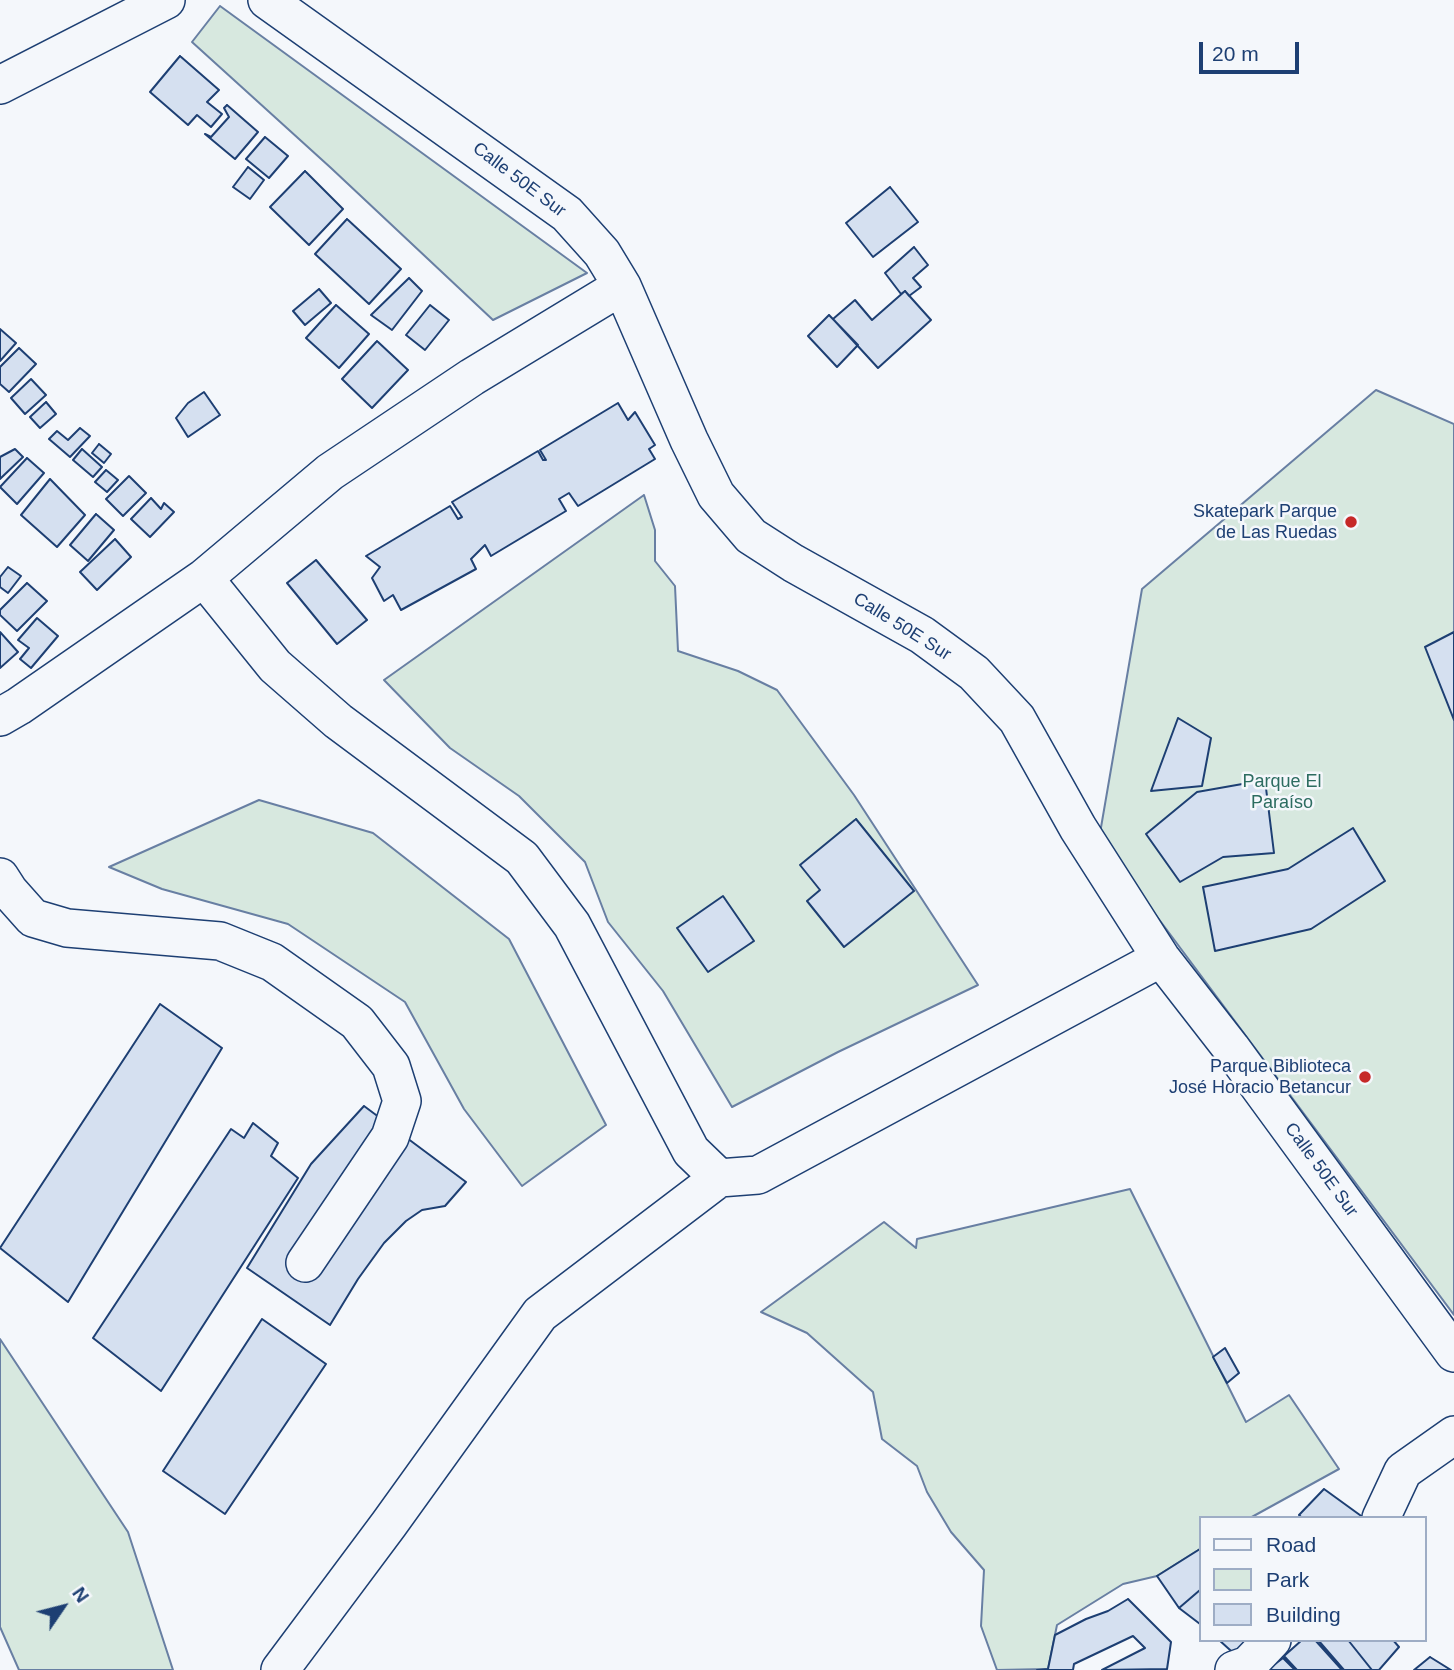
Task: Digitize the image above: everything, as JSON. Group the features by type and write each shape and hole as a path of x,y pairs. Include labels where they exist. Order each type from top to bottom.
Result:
{"street":[{"path":"0,85 166,0"},
{"name":"Calle 50E Sur","path":"267,0 567,214 602,254 622,286 716,495 751,536 793,563 922,635 974,673 1017,719 1078,828 1161,958 1231,1048 1454,1353"},
{"path":"0,717 204,578 330,472 472,377 622,286"},
{"path":"204,578 275,666 338,721 522,858 572,925 691,1151 719,1178"},
{"path":"0,877 33,918 67,928 220,941 272,962 357,1023 365,1033 391,1066 402,1101 390,1137 305,1263"},
{"path":"280,1670 540,1314 719,1178 758,1175 1161,958"},
{"path":"1382,1516 1403,1471 1454,1435"},
{"path":"1234,1670 1248,1665 1270,1642"}],"green space":[{"path":"220,6 587,273 493,320 192,42"},
{"name":"Parque El Paraíso","path":"1376,390 1454,424 1454,1315 1099,839 1142,589"},
{"path":"644,495 655,530 655,561 675,586 678,651 738,671 777,690 854,795 978,985 838,1052 732,1107 663,991 608,922 585,862 519,796 450,748 384,680"},
{"path":"259,800 373,833 509,939 606,1125 522,1186 464,1109 405,1002 288,924 162,889 109,867"},
{"path":"1130,1189 1246,1422 1289,1395 1339,1469 1254,1516 1198,1516 1198,1550 1157,1576 1123,1584 1057,1625 1048,1669 997,1670 981,1626 984,1570 951,1532 927,1492 917,1466 882,1439 873,1392 807,1333 761,1312 884,1222 916,1248 917,1239"},
{"path":"0,1339 128,1532 173,1670 19,1670 0,1627"}],"building":[{"path":"180,56 219,90 207,102 222,114 211,127 197,115 188,125 150,92"},
{"path":"227,105 258,132 235,159 205,134 211,137 229,117 224,108"},
{"path":"265,137 288,156 269,178 246,159"},
{"path":"248,167 264,180 250,199 233,187"},
{"path":"305,171 343,209 309,245 270,207"},
{"path":"890,187 918,222 873,257 846,223"},
{"path":"347,219 401,269 369,304 315,254"},
{"path":"914,247 928,265 913,278 921,287 909,296 905,291 901,294 885,273"},
{"path":"409,278 422,291 392,330 371,315"},
{"path":"319,289 331,303 305,325 293,311"},
{"path":"905,291 931,320 878,368 833,319 855,300 872,320"},
{"path":"336,305 369,334 339,368 306,338"},
{"path":"430,305 449,320 425,350 406,335"},
{"path":"829,315 858,345 837,367 808,336"},
{"path":"0,329 16,343 0,361"},
{"path":"377,341 408,370 372,408 342,379"},
{"path":"19,348 36,364 9,392 0,384 0,367"},
{"path":"31,379 46,395 25,414 11,398"},
{"path":"204,392 220,415 188,437 176,418 188,403"},
{"path":"46,402 56,414 40,428 30,417"},
{"path":"618,403 628,420 635,412 655,445 649,449 655,459 578,506 569,493 559,499 566,511 491,556 485,545 471,559 476,569 401,610 393,595 384,601 372,578 380,567 366,556 450,506 458,519 462,517 452,502 538,451 543,460 546,460 540,450"},
{"path":"80,428 90,436 70,457 49,439 57,431 68,440"},
{"path":"99,444 111,454 104,463 92,453"},
{"path":"15,449 23,457 0,479 0,457"},
{"path":"82,449 102,467 93,477 73,460"},
{"path":"27,458 44,473 17,504 0,487"},
{"path":"106,470 118,480 107,492 95,482"},
{"path":"129,476 146,493 123,516 106,499"},
{"path":"50,479 85,515 57,547 21,515"},
{"path":"151,498 161,509 164,503 174,512 150,537 131,519"},
{"path":"96,514 114,530 88,561 70,545"},
{"path":"115,539 131,557 97,590 80,572"},
{"path":"316,560 367,620 337,644 287,583"},
{"path":"8,567 21,576 8,593 0,587 0,577"},
{"path":"27,583 47,601 17,631 0,615 0,610"},
{"path":"37,618 58,636 31,668 20,659 29,648 18,640"},
{"path":"0,632 18,652 0,668"},
{"path":"1454,632 1454,720 1425,647"},
{"path":"1178,718 1211,738 1202,786 1151,791"},
{"path":"1265,780 1274,853 1223,857 1180,882 1146,834 1197,792"},
{"path":"856,819 914,891 844,947 807,901 820,890 800,865"},
{"path":"1353,828 1385,881 1311,929 1215,951 1203,887 1288,869"},
{"path":"723,896 754,941 708,972 677,928"},
{"path":"160,1004 222,1048 68,1302 0,1248"},
{"path":"364,1106 466,1182 445,1206 422,1210 406,1221 384,1243 330,1325 247,1268 311,1164"},
{"path":"253,1123 278,1143 271,1156 298,1178 161,1391 93,1338 231,1129 244,1138"},
{"path":"262,1319 326,1364 225,1514 163,1471"},
{"path":"1225,1348 1239,1373 1227,1383 1213,1357"},
{"path":"1324,1489 1361,1516 1300,1516"},
{"path":"1198,1550 1198,1592 1179,1608 1157,1576"},
{"path":"1198,1592 1198,1622 1179,1608"},
{"path":"1128,1599 1171,1642 1167,1669 1102,1670 1145,1648 1133,1636 1074,1664 1073,1670 1037,1670 1048,1669 1055,1635"},
{"path":"1221,1642 1256,1642 1240,1659"},
{"path":"1300,1642 1317,1642 1342,1670 1297,1670 1284,1656"},
{"path":"1320,1642 1350,1642 1372,1670 1344,1670"},
{"path":"1350,1642 1395,1642 1399,1647 1379,1670 1372,1670"},
{"path":"1430,1657 1451,1670 1414,1670"},
{"path":"1283,1658 1295,1670 1267,1670"}],"place":[{"name":"Skatepark Parque de Las Ruedas","path":"1351,522"},
{"name":"Parque Biblioteca José Horacio Betancur","path":"1365,1077"}]}
